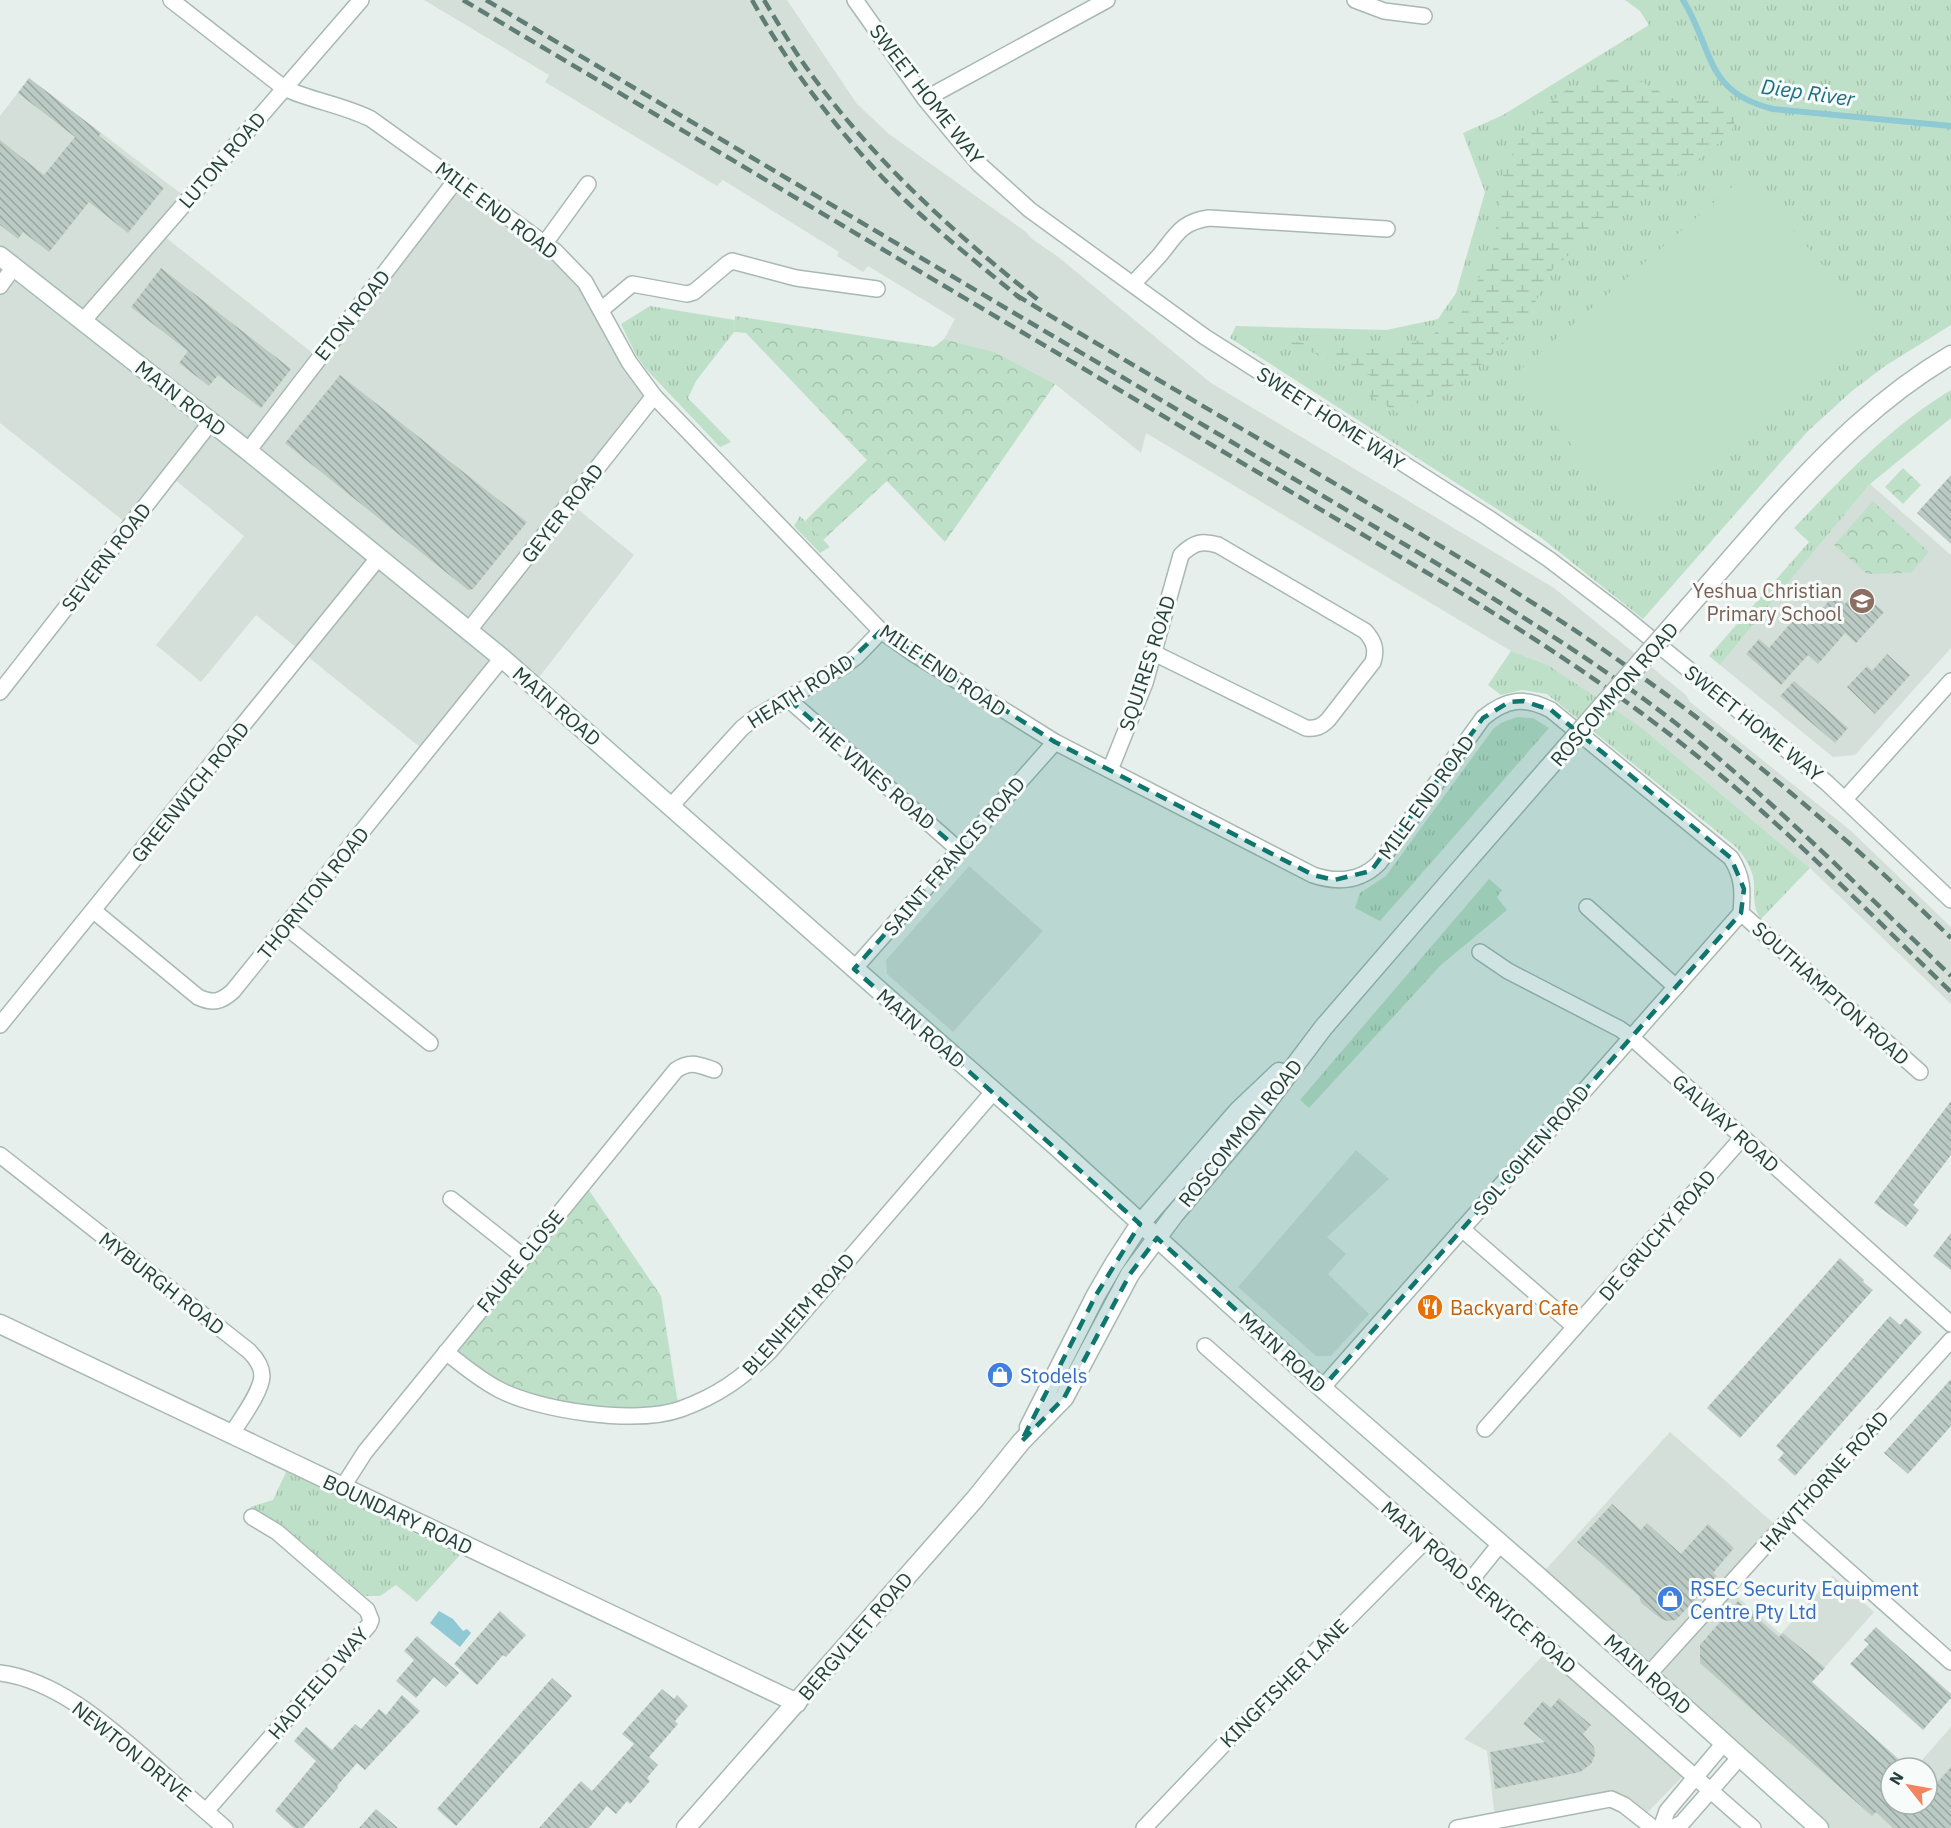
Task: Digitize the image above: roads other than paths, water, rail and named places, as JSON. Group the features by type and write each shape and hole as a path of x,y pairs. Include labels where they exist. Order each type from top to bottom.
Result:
{"street":[{"name":"MILE END ROAD","path":"171,0 284,87 302,96 338,105 371,119 545,243 585,282 629,362 654,396 881,631 1055,742 1313,874 1334,880 1346,880 1365,874 1379,862 1483,718 1494,709 1509,702 1538,703 1551,710 1731,858 1739,871 1744,890 1741,913"},
{"name":"LUTON ROAD","path":"83,321 361,0"},
{"name":"SWEET HOME WAY","path":"855,0 925,99 979,164 1030,210 1205,337 1487,517 1550,560 1622,615 1845,799 1951,900"},
{"path":"925,99 1107,0"},
{"path":"1355,0 1384,11 1424,16"},
{"name":"ETON ROAD","path":"248,451 456,180"},
{"path":"545,243 588,184"},
{"path":"1133,284 1182,227 1195,220 1209,218 1388,229"},
{"path":"0,285 7,261"},
{"name":"MAIN ROAD","path":"7,261 248,451 502,658 994,1091 1322,1388 1820,1828"},
{"path":"601,310 632,284 681,294 694,292 732,261 796,278 878,289"},
{"name":"ROSCOMMON ROAD","path":"1157,1239 1174,1215 1253,1121 1323,1028 1773,510 1848,431 1884,400 1951,355"},
{"name":"GEYER ROAD","path":"469,630 654,396"},
{"name":"SEVERN ROAD","path":"0,692 211,422"},
{"name":"SQUIRES ROAD","path":"1110,770 1145,683 1181,555 1192,544 1205,541 1218,545 1365,631 1371,638 1375,653 1373,662 1328,720 1313,729 1306,728 1154,653"},
{"name":"GREENWICH ROAD","path":"0,1025 379,557"},
{"name":"HEATH ROAD","path":"671,806 742,728 787,698 845,665 867,647 881,631"},
{"name":"THORNTON ROAD","path":"94,911 198,997 215,1002 224,999 233,991 502,658"},
{"path":"1845,799 1951,681"},
{"name":"THE VINES ROAD","path":"787,698 959,850"},
{"name":"SAINT FRANCIS ROAD","path":"854,969 1055,742"},
{"path":"1587,907 1676,987"},
{"name":"SOL COHEN ROAD","path":"1322,1388 1741,913"},
{"name":"SOUTHAMPTON ROAD","path":"1741,913 1920,1072"},
{"path":"285,926 430,1043"},
{"name":"GALWAY ROAD","path":"1480,952 1508,971 1620,1029 1631,1037 1951,1324"},
{"name":"ROSCOMMON ROAD","path":"1140,1224 1239,1110 1323,1028"},
{"name":"FAURE CLOSE","path":"342,1488 364,1452 676,1070 685,1064 696,1064 714,1070"},
{"name":"BLENHEIM ROAD","path":"446,1352 479,1379 500,1390 543,1406 595,1414 648,1414 678,1410 704,1400 729,1387 769,1352 994,1091"},
{"name":"DE GRUCHY ROAD","path":"1485,1429 1742,1138"},
{"name":"MYBURGH ROAD","path":"0,1155 257,1359 262,1377 259,1388 231,1435"},
{"path":"451,1199 524,1257"},
{"name":"BERGVLIET ROAD","path":"1021,1442 1096,1295 1140,1224"},
{"path":"1462,1229 1575,1327"},
{"name":"BERGVLIET ROAD","path":"686,1828 982,1492 1021,1442 1064,1398 1130,1274 1157,1239"},
{"name":"BOUNDARY ROAD","path":"0,1324 797,1703"},
{"name":"HAWTHORNE ROAD","path":"1648,1675 1951,1340"},
{"name":"MAIN ROAD SERVICE ROAD","path":"1205,1346 1753,1828"},
{"name":"HADFIELD WAY","path":"206,1811 371,1620 367,1610 269,1526 252,1517"},
{"path":"1790,1519 1951,1662"},
{"name":"KINGFISHER LANE","path":"1144,1828 1426,1540"},
{"path":"1471,1580 1500,1544"},
{"name":"NEWTON DRIVE","path":"0,1673 34,1682 74,1703 109,1727 225,1828"},
{"path":"1661,1828 1667,1810 1724,1743"},
{"path":"1672,1828 1682,1823 1740,1757"},
{"path":"1457,1828 1611,1799 1624,1805 1653,1828"}],"water":[{"path":"439,1611 453,1619 463,1631 467,1629 471,1633 460,1647 430,1623"}],"waterway":[{"name":"Diep River","path":"1683,0 1722,80 1734,92 1751,101 1773,109 1951,126"}],"railway":[{"path":"463,0 1451,587 1574,665 1652,721 1728,781 1812,857 1951,992"},
{"path":"486,0 1436,563 1586,659 1673,721 1746,782 1951,976"},
{"path":"752,0 796,71 829,116 865,158 917,211 1021,299"},
{"path":"764,0 805,65 862,137 948,224 1042,303"},
{"path":"1016,295 1455,554 1608,653 1654,685 1786,788 1911,899 1951,938"}],"place":[{"name":"Yeshua Christian Primary School","path":"1862,601"},
{"name":"Backyard Cafe","path":"1430,1307"},
{"name":"Stodels","path":"1000,1375"},
{"name":"RSEC Security Equipment Centre Pty Ltd","path":"1670,1599"}]}
